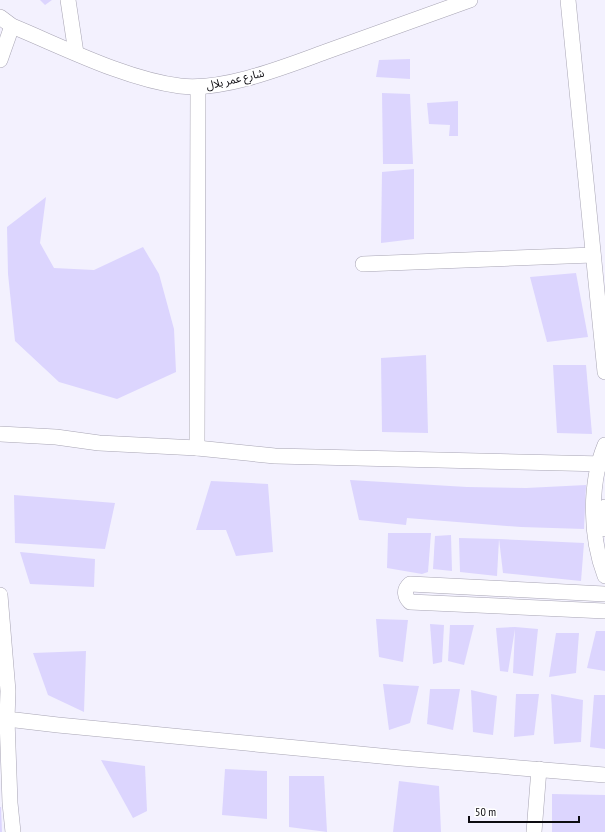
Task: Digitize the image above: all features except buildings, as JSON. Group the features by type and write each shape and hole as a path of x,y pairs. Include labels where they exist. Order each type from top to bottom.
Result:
{"street":[{"path":"68,0 76,53"},
{"name":"شارع عمر بلال","path":"0,17 12,26 76,53 152,80 179,86 198,87 274,70 470,0"},
{"path":"568,0 605,372"},
{"path":"0,60 12,26"},
{"path":"197,448 198,87"},
{"path":"363,264 593,255"},
{"path":"0,434 56,437 99,443 197,448 275,456 601,464"},
{"path":"605,445 593,525 601,566 605,576"},
{"path":"605,507 605,529"},
{"path":"605,594 410,584 405,592 406,598 410,602 605,611"},
{"path":"441,585 442,604"},
{"path":"0,594 8,691 7,719 10,803 13,832"},
{"path":"7,719 401,758 605,775"},
{"path":"534,832 539,769"}]}
